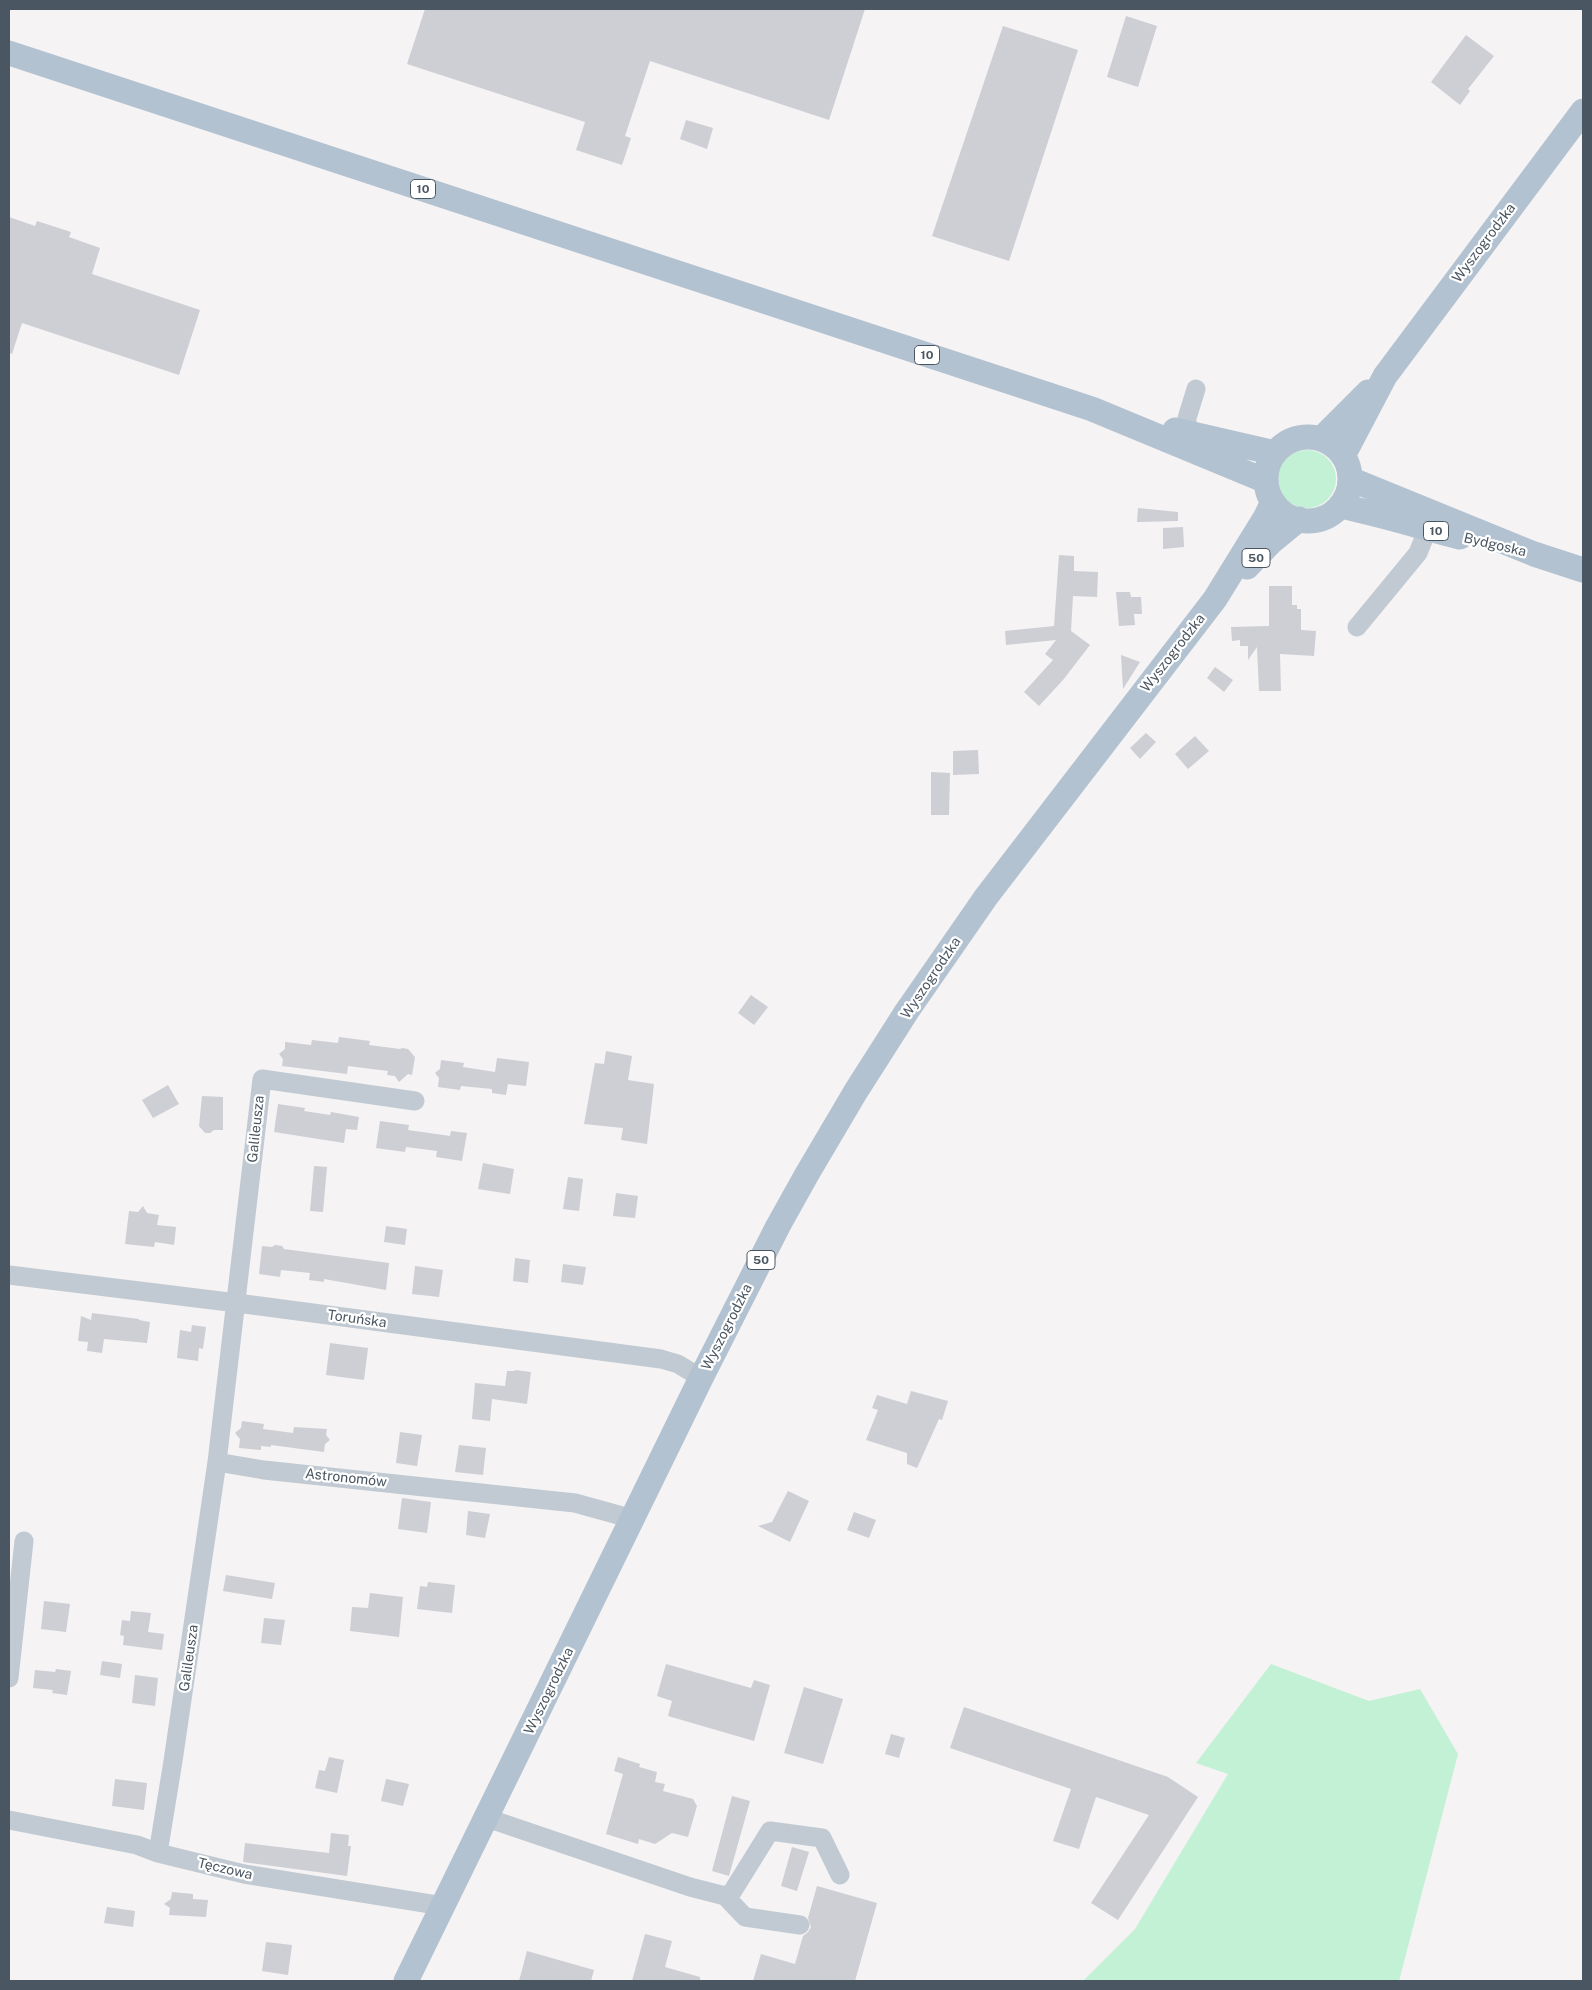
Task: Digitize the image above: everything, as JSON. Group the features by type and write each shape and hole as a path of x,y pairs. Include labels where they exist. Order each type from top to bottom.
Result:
{"main road":[{"name":"10","path":"9,53 1187,441 1275,453"},
{"name":"Wyszogrodzka","path":"1321,439 1384,376 1581,117"},
{"name":"Wyszogrodzka","path":"1346,467 1384,376"},
{"path":"1270,491 1268,466 1275,453 1283,445 1294,439 1305,437 1321,439"},
{"name":"10","path":"1321,439 1335,447 1346,467"},
{"name":"10","path":"1187,441 1270,491 1282,512 1298,519"},
{"path":"1298,519 1314,520 1323,518 1340,506 1346,495 1346,467"},
{"name":"Bydgoska","path":"1346,467 1378,492 1421,517 1583,570"},
{"name":"Wyszogrodzka","path":"406,1981 701,1378 778,1226 807,1174 856,1091 907,1011 986,897 1215,599 1256,533 1270,491"},
{"name":"Bydgoska","path":"1340,506 1372,512 1421,517"},
{"name":"Wyszogrodzka","path":"1215,599 1271,542 1298,519"}],"street":[{"path":"1187,441 1187,418 1196,389"},
{"path":"1357,628 1418,553 1424,538 1421,517"},
{"name":"Galileusza","path":"237,1303 262,1080 415,1101"},
{"name":"Toruńska","path":"9,1275 661,1359 678,1364 701,1378"},
{"path":"217,1462 237,1303"},
{"name":"Galileusza","path":"158,1853 175,1751 217,1462"},
{"name":"Astronomów","path":"217,1462 264,1470 575,1502 633,1519"},
{"path":"9,1678 24,1541"},
{"path":"487,1818 690,1887 729,1897 770,1831 822,1838 840,1875"},
{"name":"Tęczowa","path":"9,1820 137,1846 244,1874 443,1906"},
{"path":"724,1895 745,1917 800,1925"}],"green space":[{"path":"1307,450 1323,455 1331,463 1336,479 1331,495 1323,503 1307,508 1291,503 1283,495 1278,479 1283,463 1291,455"},
{"path":"1271,1664 1369,1701 1420,1689 1458,1754 1399,1981 1083,1981 1135,1929 1228,1774 1196,1763"}],"building":[{"path":"425,9 865,9 829,120 650,61 625,136 631,138 622,165 576,150 585,122 407,64"},
{"path":"1126,16 1157,26 1138,87 1107,77"},
{"path":"1003,26 1078,50 1009,261 932,236"},
{"path":"1466,35 1494,56 1468,89 1470,91 1460,105 1431,82"},
{"path":"686,120 713,128 707,149 680,139"},
{"path":"9,217 35,226 37,221 71,232 69,237 100,248 92,274 200,310 179,375 22,323 12,354 9,353"},
{"path":"1138,508 1178,512 1178,521 1137,522"},
{"path":"1183,527 1184,547 1163,549 1163,528"},
{"path":"1059,555 1074,556 1074,571 1098,572 1097,597 1073,596 1071,631 1090,645 1063,680 1039,706 1024,692 1053,660 1045,654 1056,640 1006,645 1005,631 1054,626"},
{"path":"1269,586 1292,586 1292,605 1297,605 1297,609 1301,609 1301,630 1316,631 1314,656 1280,654 1281,691 1259,691 1257,647 1248,660 1248,646 1240,646 1240,640 1232,641 1231,627 1269,626"},
{"path":"1116,592 1130,592 1131,597 1141,597 1142,614 1134,614 1135,625 1119,626"},
{"path":"1121,655 1140,662 1123,689"},
{"path":"1215,667 1233,680 1224,692 1207,678"},
{"path":"1146,733 1156,742 1140,759 1130,748"},
{"path":"1195,736 1209,751 1188,769 1175,754"},
{"path":"978,750 979,774 953,775 953,751"},
{"path":"931,772 950,773 949,815 931,815"},
{"path":"751,995 768,1007 754,1025 738,1013"},
{"path":"339,1037 370,1041 369,1045 408,1049 415,1057 412,1075 408,1074 399,1082 395,1076 387,1075 388,1071 348,1066 347,1074 282,1066 283,1059 279,1054 285,1049 285,1042 311,1045 312,1040 338,1043"},
{"path":"606,1051 632,1056 628,1080 654,1084 647,1144 621,1140 623,1128 584,1124 595,1063 604,1064"},
{"path":"497,1058 529,1062 526,1086 508,1084 506,1095 492,1093 492,1089 461,1086 460,1090 438,1087 439,1078 435,1073 440,1069 441,1060 464,1063 463,1067 495,1072"},
{"path":"168,1085 179,1104 153,1118 142,1100"},
{"path":"202,1096 223,1097 223,1130 205,1133 199,1126"},
{"path":"278,1104 305,1108 304,1111 330,1115 331,1112 359,1117 357,1130 346,1129 344,1143 274,1132"},
{"path":"380,1121 409,1125 408,1130 450,1136 451,1131 467,1133 462,1161 436,1157 437,1151 406,1147 405,1152 376,1148"},
{"path":"483,1163 514,1169 510,1194 478,1189"},
{"path":"314,1166 327,1167 323,1212 310,1211"},
{"path":"568,1177 583,1179 579,1211 563,1209"},
{"path":"616,1193 638,1196 635,1218 613,1216"},
{"path":"143,1206 147,1213 159,1215 157,1225 176,1227 174,1245 155,1242 154,1247 125,1244 129,1211 138,1212"},
{"path":"386,1226 407,1229 405,1245 384,1242"},
{"path":"275,1245 282,1246 284,1249 389,1263 386,1290 324,1279 324,1282 309,1280 310,1273 281,1270 280,1277 259,1274 262,1246 272,1247"},
{"path":"515,1258 530,1260 528,1283 513,1281"},
{"path":"563,1264 586,1267 583,1285 561,1282"},
{"path":"415,1266 443,1270 439,1297 412,1294"},
{"path":"92,1313 150,1322 147,1343 104,1339 102,1353 87,1351 88,1342 78,1341 81,1316 91,1320"},
{"path":"192,1325 206,1327 203,1349 199,1348 198,1361 177,1358 180,1330 191,1332"},
{"path":"330,1343 368,1348 364,1380 326,1375"},
{"path":"507,1371 531,1372 527,1404 492,1399 490,1421 472,1419 475,1383 505,1386"},
{"path":"911,1391 948,1401 942,1420 939,1419 917,1468 907,1464 907,1453 866,1440 878,1410 872,1408 877,1395 907,1404"},
{"path":"242,1421 264,1424 263,1429 293,1433 294,1427 327,1429 326,1435 330,1440 325,1444 324,1452 271,1445 271,1447 261,1446 261,1450 239,1448 240,1439 235,1433 241,1428"},
{"path":"400,1432 422,1435 417,1466 396,1463"},
{"path":"459,1445 486,1448 483,1475 455,1472"},
{"path":"788,1491 809,1501 790,1542 758,1526 772,1522"},
{"path":"402,1498 431,1502 427,1533 398,1529"},
{"path":"468,1511 490,1514 485,1538 466,1535"},
{"path":"854,1512 876,1520 869,1538 847,1530"},
{"path":"226,1575 275,1583 272,1599 223,1591"},
{"path":"428,1582 455,1585 452,1613 417,1609 420,1586 427,1587"},
{"path":"370,1593 403,1597 399,1637 350,1631 352,1607 368,1608"},
{"path":"44,1601 70,1604 66,1632 41,1629"},
{"path":"131,1611 151,1613 148,1632 164,1634 162,1650 123,1645 124,1636 120,1635 122,1620 130,1621"},
{"path":"264,1618 285,1620 281,1645 261,1643"},
{"path":"102,1661 122,1664 120,1678 100,1675"},
{"path":"666,1664 751,1688 754,1680 770,1685 754,1741 668,1716 672,1701 657,1696"},
{"path":"56,1669 71,1671 67,1695 52,1693 53,1690 33,1688 35,1670 55,1672"},
{"path":"135,1675 158,1678 155,1706 132,1703"},
{"path":"804,1687 843,1699 823,1764 784,1753"},
{"path":"964,1707 1168,1777 1198,1797 1118,1920 1091,1903 1149,1815 1096,1797 1079,1849 1053,1841 1071,1789 950,1748"},
{"path":"891,1734 905,1738 899,1758 885,1754"},
{"path":"329,1757 344,1760 337,1793 315,1788 319,1770 325,1771"},
{"path":"618,1757 640,1764 639,1767 657,1772 655,1782 665,1784 663,1791 693,1799 697,1806 688,1837 672,1833 655,1844 639,1839 638,1844 606,1834 623,1774 614,1771"},
{"path":"115,1779 147,1783 144,1810 112,1806"},
{"path":"386,1779 409,1784 403,1806 381,1801"},
{"path":"732,1796 750,1801 729,1876 712,1871"},
{"path":"331,1833 349,1835 348,1846 351,1846 347,1876 243,1862 245,1843 329,1853"},
{"path":"792,1847 809,1852 797,1891 781,1886"},
{"path":"817,1886 877,1903 855,1981 753,1981 761,1954 795,1964 803,1936 811,1927 808,1918"},
{"path":"172,1892 193,1894 193,1899 208,1900 206,1917 169,1915 170,1908 164,1904 171,1899"},
{"path":"107,1907 135,1911 133,1927 104,1923"},
{"path":"645,1934 672,1941 665,1967 700,1977 700,1981 632,1981"},
{"path":"266,1942 292,1945 288,1975 262,1971"},
{"path":"527,1951 594,1970 591,1981 519,1981"}]}
